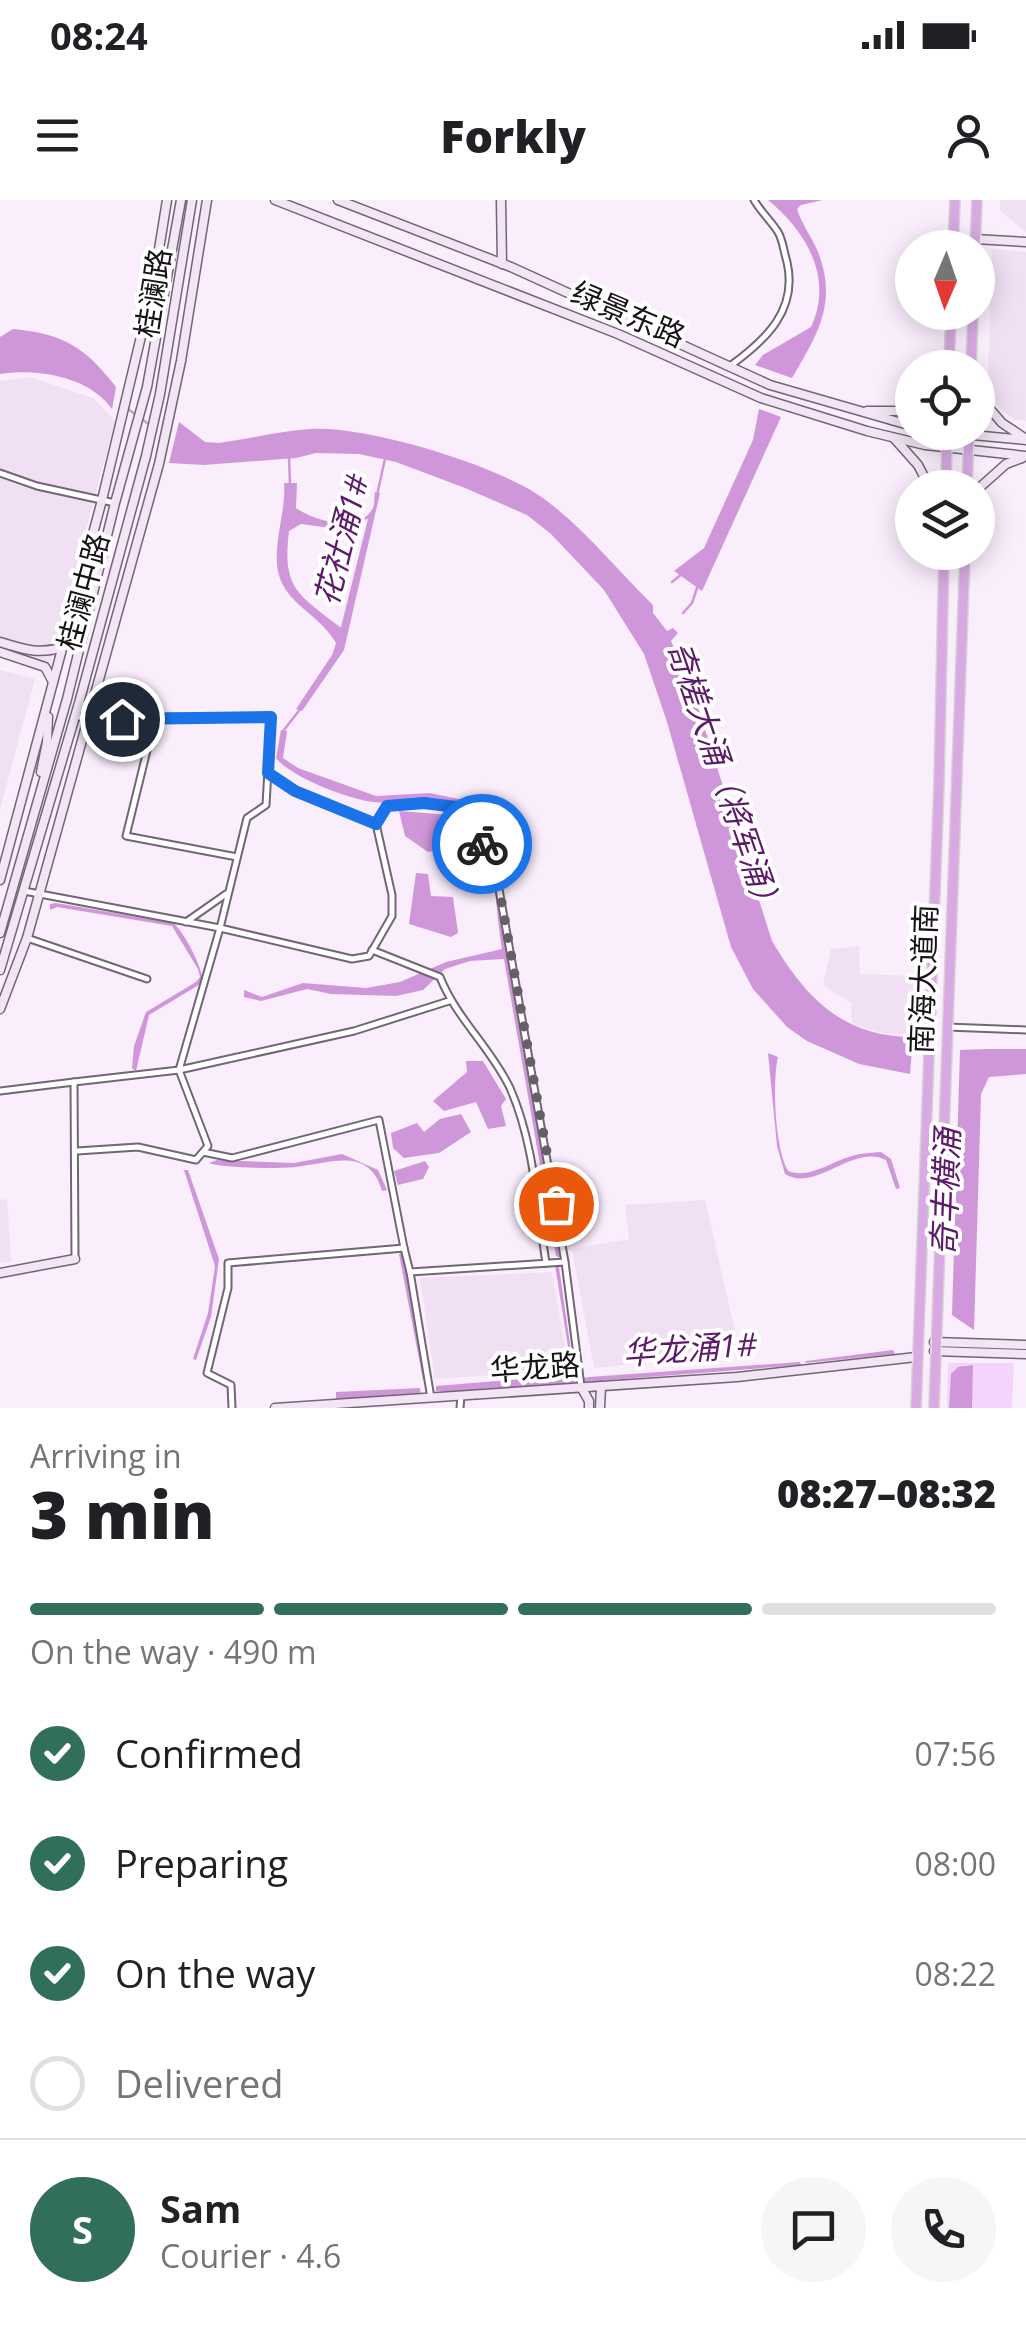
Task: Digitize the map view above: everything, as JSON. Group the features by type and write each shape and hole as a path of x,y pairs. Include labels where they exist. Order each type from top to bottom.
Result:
{"highway":[{"path":"954,230 955,200"},
{"path":"976,230 977,200"},
{"path":"967,470 968,451"},
{"name":"南海大道南","path":"916,1408 943,570"},
{"name":"南海大道南","path":"934,1408 964,570"}],"main road":[{"path":"0,879 102,500 153,286 167,200"},
{"name":"桂澜路","path":"132,451 181,200"},
{"name":"桂澜路","path":"146,456 192,200"},
{"path":"0,1009 40,893 170,417 206,200"},
{"name":"绿景东路","path":"275,200 618,334 760,398 894,438"},
{"name":"绿景东路","path":"338,200 502,264 770,385 895,421"},
{"path":"501,200 502,264"},
{"path":"995,243 1026,242"},
{"path":"856,410 895,411"},
{"path":"995,415 1026,439"},
{"path":"995,436 1026,439"},
{"path":"894,438 921,470"},
{"name":"绿景东路","path":"957,450 1026,456"},
{"name":"桂澜中路","path":"0,933 67,700 115,503 132,451"},
{"name":"桂澜中路","path":"0,970 146,456"},
{"path":"995,474 1006,464 1026,456"},
{"path":"76,597 105,543"},
{"path":"0,642 32,652 63,647"},
{"path":"0,652 46,666 53,683"},
{"path":"25,659 34,658 32,652"},
{"path":"42,781 48,702"},
{"path":"0,879 20,862"},
{"path":"0,1273 76,1258"},
{"path":"934,1346 1026,1345"},
{"path":"976,1348 1026,1354"},
{"name":"华龙路","path":"275,1408 737,1377 916,1357"},
{"path":"600,1386 600,1408"},
{"path":"581,1387 589,1408"}],"street":[{"path":"730,366 755,348 780,320 789,298 789,274 780,234 754,200"},
{"path":"0,473 36,486 115,503"},
{"path":"74,717 271,717 266,805 247,818 179,1070 208,1146 196,1160 138,1147 77,1152"},
{"path":"154,718 126,836 238,857"},
{"path":"268,773 295,791 376,824"},
{"path":"24,890 220,928 352,959 369,956 392,916 392,895 376,824 387,806 424,803 464,808 488,846 581,1387"},
{"path":"186,922 229,892"},
{"path":"27,938 147,979"},
{"path":"372,950 440,977 449,1001 509,1088 528,1143 546,1264"},
{"path":"0,1090 179,1070 354,1031 449,1001"},
{"path":"947,1027 1026,1030"},
{"path":"74,1082 76,1258"},
{"path":"202,1152 232,1158 379,1120 431,1398"},
{"path":"232,1408 231,1385 207,1373 228,1288 228,1263 404,1248"},
{"path":"410,1272 560,1262"},
{"path":"460,1408 461,1396"}],"shaded area":[{"path":"768,200 823,200 797,209 818,252 826,287 822,318 792,378 755,365 763,355 811,327 817,309 818,273 794,226"},
{"path":"1000,200 1026,200 1026,232 1000,211"},
{"path":"995,249 1026,252 1026,421 1015,420 997,406 995,350 989,350 990,330 995,330"},
{"path":"13,329 60,339 83,352 116,387 112,409 90,389 61,377 29,372 0,374 0,337"},
{"path":"30,377 93,398 115,421 49,668 0,654 0,381"},
{"path":"759,409 781,417 702,591 674,571 704,548 753,440"},
{"path":"179,422 205,442 310,429 334,429 396,440 464,461 522,485 572,522 653,605 653,613 667,631 673,628 678,633 671,641 684,663 772,941 799,980 829,1010 866,1030 913,1037 910,1074 859,1064 807,1041 787,1027 753,989 731,947 644,654 604,590 551,534 527,515 465,488 396,462 359,454 316,453 204,465 169,463"},
{"path":"284,483 297,483 296,508 313,517 347,523 366,516 373,508 375,492 380,493 344,650 302,711 296,709 336,643 288,593 279,574 277,549","holes":["368,519 341,627 296,588 288,565 289,531 301,524 331,528"]},
{"path":"0,670 35,679 0,809"},
{"path":"281,730 287,731 283,758 298,768 376,796 430,793 463,800 486,828 561,1258 556,1256 504,959 470,961 445,969 423,990 396,996 331,994 307,989 261,1001 244,997 244,990 262,997 303,983 366,988 400,982 446,962 502,949 490,862 473,819 449,804 373,802 320,786 276,758"},
{"path":"399,811 463,816 467,843 428,852 405,836"},
{"path":"416,873 428,874 431,896 453,897 458,933 451,937 409,924"},
{"path":"50,904 173,923 196,959 203,981 149,1015 136,1071 132,1068 134,1046 146,1012 196,982 200,977 198,969 172,926 57,907 50,910"},
{"path":"859,946 860,974 916,976 914,1029 909,1034 881,1033 851,1023 852,1004 823,985 831,949"},
{"path":"1026,1049 1026,1074 989,1077 981,1094 974,1330 952,1315 960,1050"},
{"path":"768,1053 778,1057 776,1115 788,1171 811,1172 853,1156 881,1152 891,1159 900,1188 896,1189 886,1160 873,1156 809,1177 785,1174 777,1146"},
{"path":"466,1061 483,1061 506,1099 501,1106 506,1126 488,1129 476,1102 444,1111 433,1101 467,1072"},
{"path":"461,1114 471,1132 439,1153 404,1158 393,1148 391,1133 417,1123 424,1132 440,1119"},
{"path":"342,1154 378,1170 387,1190 382,1191 368,1167 358,1162 276,1168 209,1163 294,1163"},
{"path":"425,1161 429,1167 423,1179 398,1185 394,1171"},
{"path":"184,1170 188,1170 219,1259 211,1317 196,1360 193,1359 208,1313 215,1266"},
{"path":"7,1199 11,1262 0,1263 0,1200"},
{"path":"705,1200 740,1353 594,1368 572,1249 629,1239 625,1205"},
{"path":"404,1253 426,1379 423,1380 399,1254"},
{"path":"555,1265 559,1267 574,1372 572,1372"},
{"path":"552,1272 569,1370 435,1379 420,1278"},
{"path":"893,1350 895,1354 805,1363 806,1361"},
{"path":"800,1362 801,1365 584,1382 583,1378 589,1377"},
{"path":"948,1363 1014,1363 1012,1408 947,1408"},
{"path":"973,1365 972,1408 949,1408 951,1374 958,1367"},
{"path":"572,1375 578,1383 436,1391 436,1386"},
{"path":"420,1388 421,1395 336,1399 336,1392"}],"waterway":[{"name":"奇槎大涌（将军涌）","path":"128,409 150,425"},
{"path":"289,458 290,484"},
{"name":"花社涌1#","path":"377,495 385,459"},
{"path":"672,582 682,574"},
{"path":"683,613 697,588"},
{"path":"284,730 301,708"}],"way so far":[{"path":"482,844 491,844 556,1204"}],"route":[{"path":"122,719 271,717 268,773 295,791 376,824 387,806 424,803 464,808 482,844"}],"water label":[{"name":"奇丰横涌","path":"946,1192"},
{"name":"华龙涌1#","path":"690,1349"}]}
